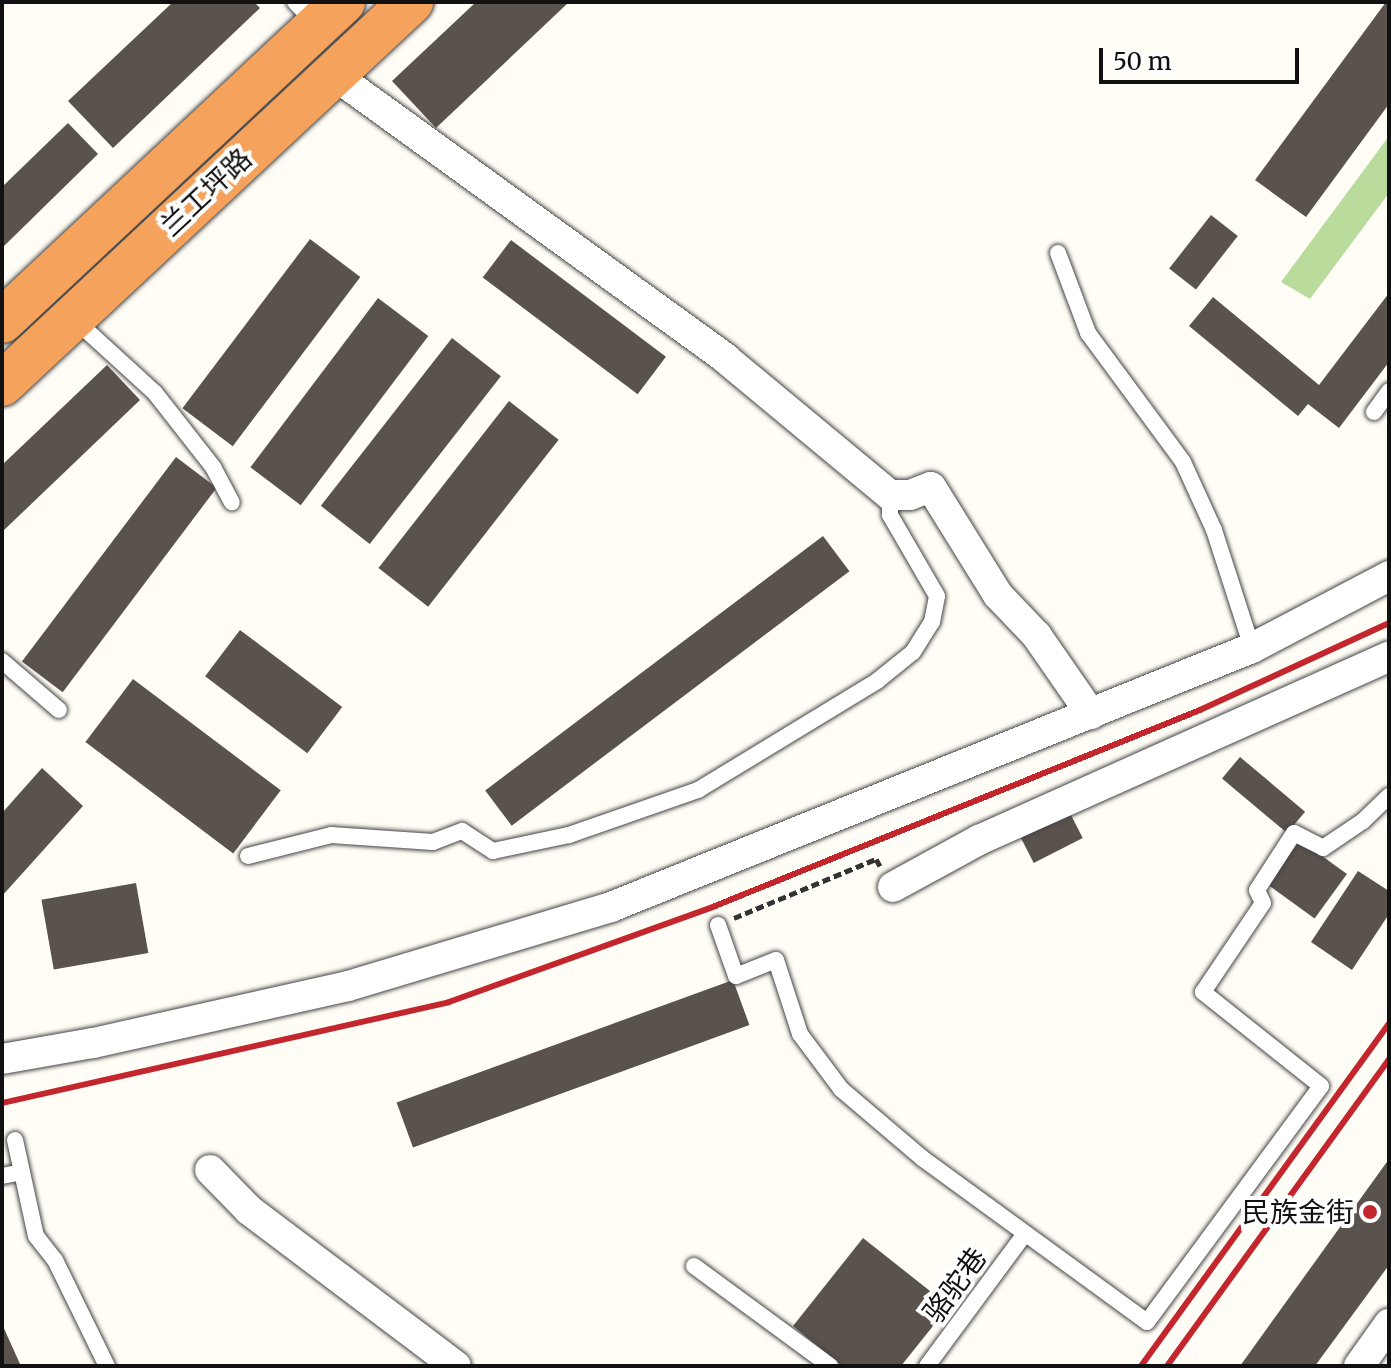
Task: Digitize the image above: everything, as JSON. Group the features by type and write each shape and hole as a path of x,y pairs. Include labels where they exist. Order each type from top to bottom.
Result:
{"highway":[{"name":"兰工坪路","path":"2,384 411,2"},
{"name":"兰工坪路","path":"2,321 319,10"}],"street":[{"path":"333,74 726,359 890,495 910,495 931,487 998,595 1037,636 1091,714"},
{"path":"2,1059 93,1043 348,986 611,907 1252,648 1389,576"},
{"path":"893,887 979,840 1389,657"},
{"path":"210,1170 249,1210 456,1366"},
{"path":"1359,1366 1389,1324"}],"lane":[{"path":"1058,253 1088,333 1183,462 1214,530 1252,648"},
{"path":"72,316 155,393 213,467 232,502"},
{"path":"1374,412 1389,391"},
{"path":"248,856 331,835 433,842 462,831 493,851 569,835 698,790 877,681 913,652 932,622 937,596 890,515 890,495"},
{"path":"2,661 59,710"},
{"path":"718,925 736,976 776,960 800,1034 841,1089 922,1158 1147,1322 1321,1086 1203,992 1263,903 1257,890 1294,833 1323,848 1363,821 1389,796"},
{"path":"15,1140 36,1236 55,1260 107,1366"},
{"path":"2,1176 22,1172"},
{"name":"骆驼巷","path":"927,1366 1024,1235"},
{"path":"694,1266 830,1366"}],"path":[{"path":"718,925 876,859 893,887"}],"green space":[{"path":"1389,136 1389,193 1310,299 1281,282"}],"building":[{"path":"173,2 254,2 260,8 113,148 68,101"},
{"path":"476,2 569,2 436,128 392,81"},
{"path":"1389,2 1389,104 1306,217 1255,180"},
{"path":"68,123 98,154 2,248 2,187"},
{"path":"1211,215 1238,236 1196,290 1169,269"},
{"path":"310,239 360,277 233,446 182,408"},
{"path":"511,240 666,357 638,394 483,278"},
{"path":"1389,293 1389,362 1339,428 1308,404 1298,416 1189,326 1213,297 1319,385"},
{"path":"378,298 428,336 301,505 250,467"},
{"path":"452,338 501,376 370,544 321,506"},
{"path":"107,365 140,400 2,532 2,465"},
{"path":"509,401 559,440 428,607 378,568"},
{"path":"176,457 217,488 63,692 22,661"},
{"path":"823,536 849,571 512,826 485,791"},
{"path":"240,630 342,707 307,753 205,676"},
{"path":"133,679 281,790 233,853 85,742"},
{"path":"1240,757 1305,812 1287,833 1222,778"},
{"path":"42,768 83,806 2,896 2,813"},
{"path":"1070,813 1083,838 1034,863 1021,838"},
{"path":"1300,840 1347,874 1315,919 1268,884"},
{"path":"1358,871 1389,891 1389,914 1352,970 1311,942"},
{"path":"136,883 148,953 54,970 41,900"},
{"path":"733,980 749,1025 413,1148 397,1102"},
{"name":"民族金街","path":"1389,1159 1389,1265 1315,1366 1240,1366"},
{"path":"863,1238 949,1306 901,1366 842,1366 793,1326"},
{"path":"2,1324 20,1364 16,1366 2,1366"}],"railway":[{"path":"2,1103 449,1002 715,906 1200,710 1389,623"},
{"path":"1141,1366 1389,1024"},
{"path":"1167,1366 1389,1059"}],"place":[{"name":"民族金街","path":"1370,1212"}]}
